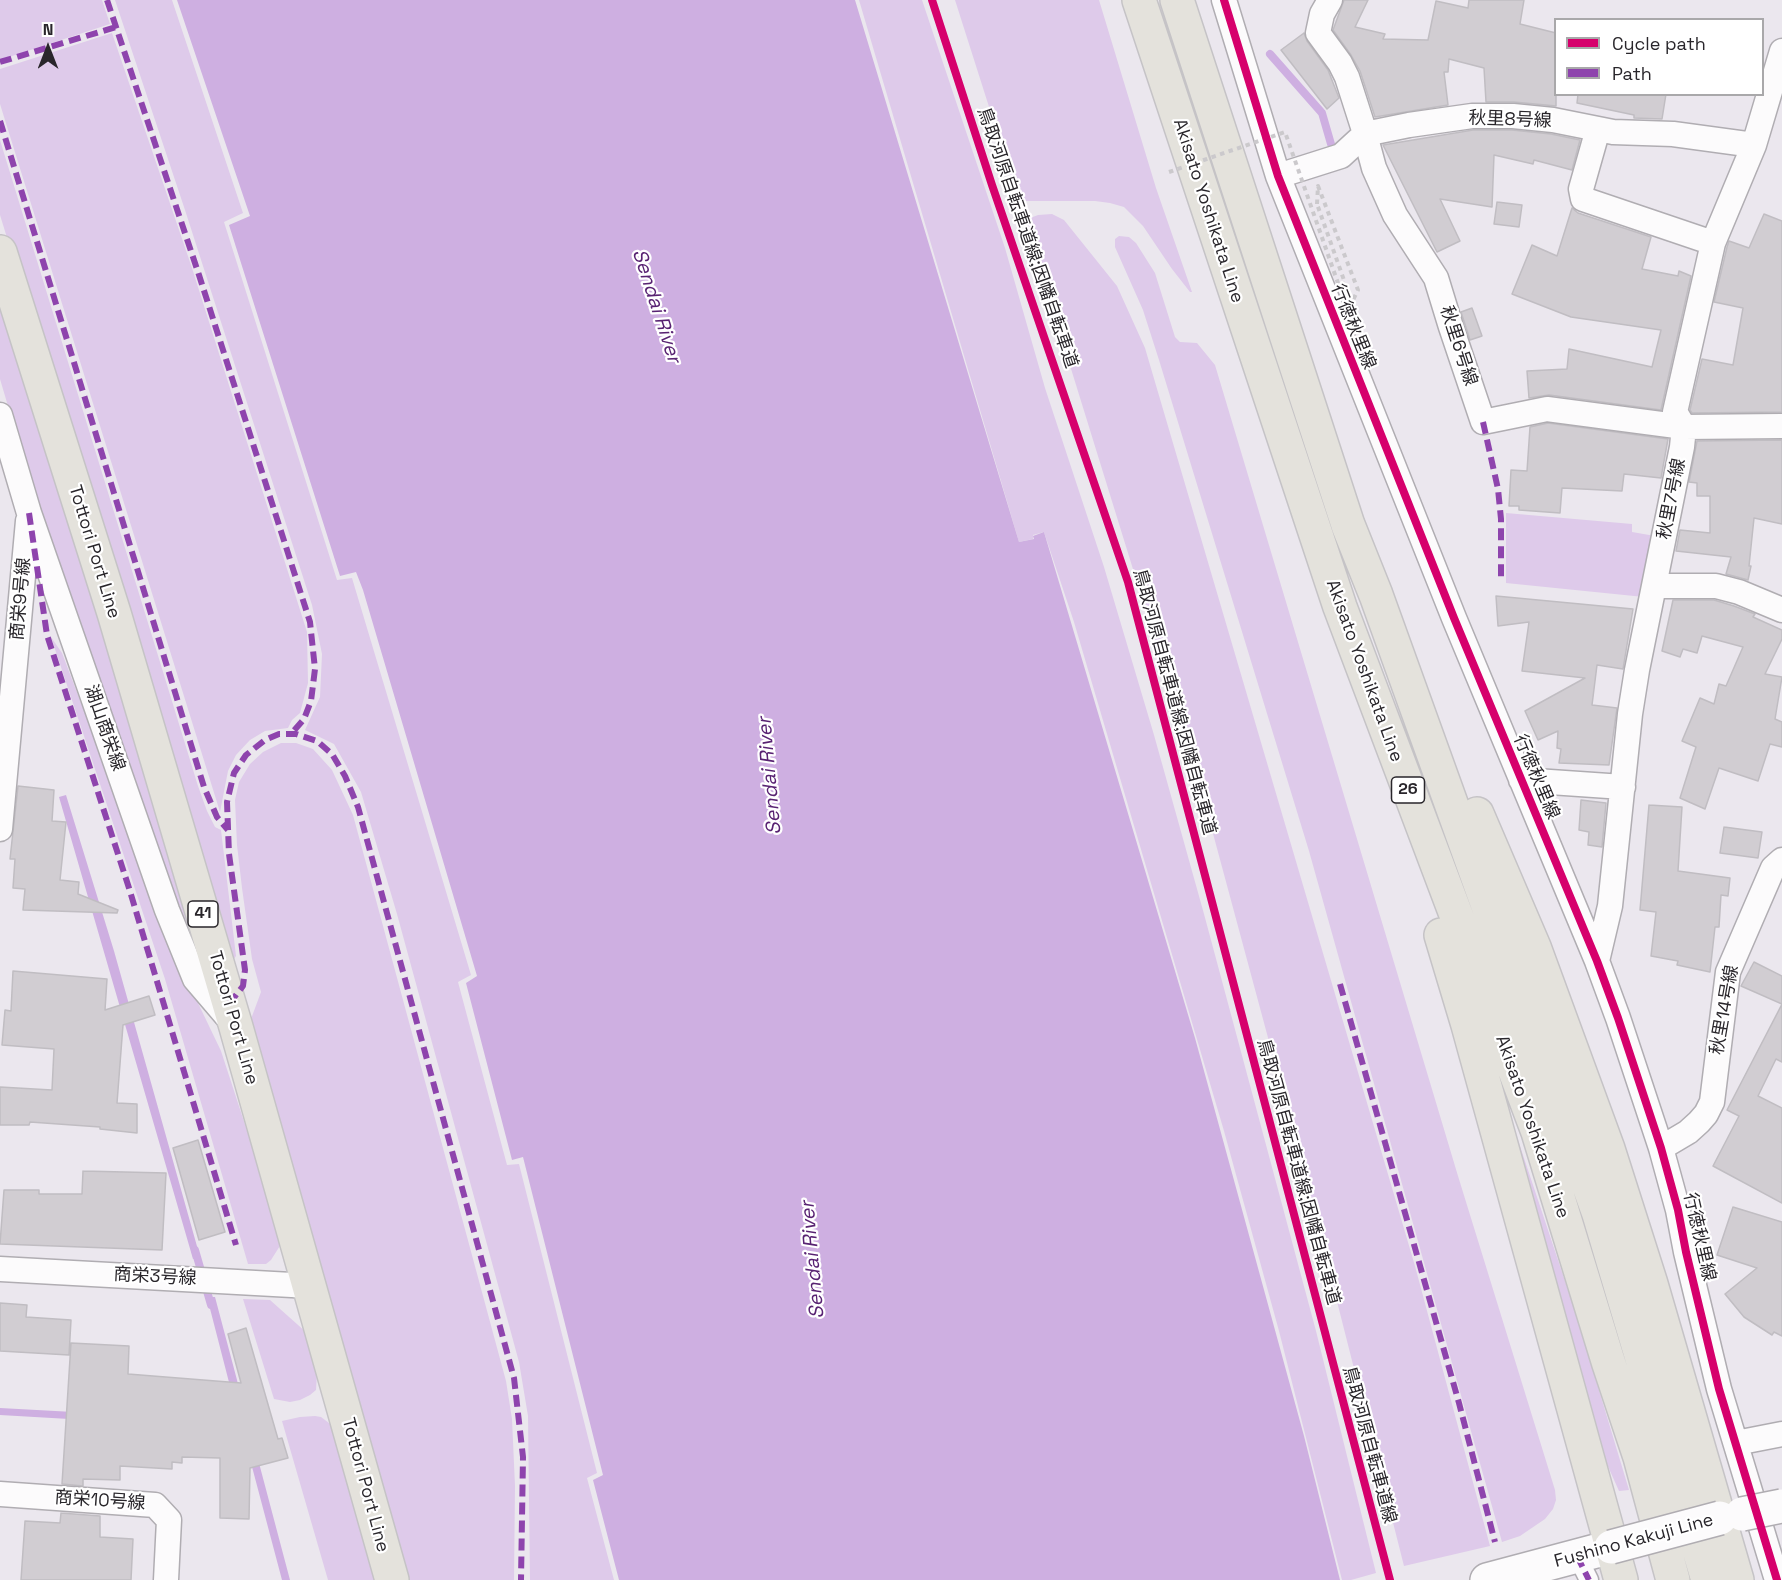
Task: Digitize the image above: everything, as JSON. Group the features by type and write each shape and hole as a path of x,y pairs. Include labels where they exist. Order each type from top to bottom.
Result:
{"main road":[{"name":"Akisato Yoshikata Line","path":"1139,0 1340,607 1538,1132 1640,1457 1673,1580"},
{"name":"Akisato Yoshikata Line","path":"1178,0 1348,525 1376,595 1599,1214 1708,1580"},
{"name":"Tottori Port Line","path":"0,252 114,613 236,1027 392,1580"},
{"path":"1376,595 1485,833 1559,1013 1612,1160 1731,1516 1737,1580"},
{"path":"1340,607 1468,1025 1621,1580"},
{"name":"Fushino Kakuji Line","path":"1487,1580 1534,1568 1583,1568 1611,1547 1731,1516 1782,1506"}],"street":[{"name":"行徳秋里線","path":"1224,0 1278,176 1387,452 1597,961 1661,1148 1678,1210 1719,1389 1777,1580"},
{"name":"秋里6号線","path":"1330,0 1318,33 1340,63 1365,134 1374,168 1395,215 1437,278 1451,327 1484,422 1547,409 1684,427 1782,426"},
{"name":"秋里7号線","path":"1597,961 1610,906 1632,703 1682,447 1684,427 1675,412 1713,243 1754,145 1782,51"},
{"name":"秋里8号線","path":"1278,176 1341,156 1365,134 1409,124 1472,116 1543,119 1613,132 1673,134 1754,145"},
{"path":"1598,129 1581,189 1583,199 1713,243"},
{"name":"湖山商栄線","path":"0,415 29,513 171,920 195,979 236,1027"},
{"name":"商栄9号線","path":"0,829 29,513"},
{"path":"1655,586 1716,586 1739,592 1782,610"},
{"path":"1521,780 1623,787"},
{"name":"秋里14号線","path":"1661,1148 1688,1132 1706,1114 1712,1102 1728,972 1773,868 1782,860"},
{"name":"商栄3号線","path":"0,1269 310,1286"},
{"path":"1736,1443 1782,1434"},
{"name":"商栄10号線","path":"0,1494 155,1505 169,1520 166,1580"}],"path":[{"path":"1169,172 1285,132 1339,286 1344,283 1317,204"}],"shaded area":[{"path":"0,0 102,0 110,24 0,60"},
{"path":"115,0 172,0 243,213 224,222 337,580 352,578 471,975 458,982 507,1165 519,1164 597,1473 587,1478 614,1580 530,1580 528,1416 519,1362 397,914 361,792 334,744 305,730 320,697 322,654 312,605"},
{"path":"859,0 922,0 1005,248 1045,388 1104,567 1154,735 1316,1331 1376,1573 1351,1580 1342,1580 1279,1331 1224,1131 1074,622 1044,532 1033,535 1033,539 1019,542"},
{"path":"955,0 1099,0 1156,188 1192,292 1172,269 1143,226 1124,207 1095,201 1019,201"},
{"path":"112,33 192,268 307,632 308,683 300,713 292,720 288,728 265,731 250,740 236,755 228,771 220,812 0,104 0,69"},
{"path":"0,140 198,786 215,827 221,830 236,956 231,963 0,215"},
{"path":"1052,214 1064,220 1117,286 1145,348 1415,1266 1490,1546 1404,1566 1305,1175 1201,789 1025,220 1038,215"},
{"path":"1119,236 1129,237 1136,243 1155,273 1175,337 1180,342 1197,343 1215,365 1458,1176 1555,1490 1556,1500 1553,1509 1545,1519 1520,1536 1502,1542 1309,851 1143,310 1115,247 1115,239"},
{"path":"0,292 212,978 180,921 79,627 16,433 0,379"},
{"path":"1506,513 1632,524 1632,532 1655,536 1644,597 1506,583"},
{"path":"51,637 62,653 186,978 221,1051 283,1241 266,1264 248,1264 165,979"},
{"path":"281,743 296,743 313,749 332,770 353,815 506,1381 512,1419 515,1486 514,1580 404,1580 248,1027 261,992 252,959 242,888 235,800 239,782 250,764 263,752"},
{"path":"1506,1104 1577,1317 1629,1490 1619,1491 1594,1435"},
{"path":"243,1299 270,1300 307,1333 317,1373 316,1390 310,1395 290,1402 274,1399"},
{"path":"321,1417 333,1426 375,1580 328,1580 282,1421"}],"water":[{"name":"Sendai River","path":"177,0 855,0 1019,542 1034,539 1033,536 1044,532 1195,1038 1304,1436 1340,1580 619,1580 593,1480 603,1475 523,1157 512,1160 466,983 477,976 363,590 356,572 340,576 229,225 250,216"},
{"path":"66,795 114,951 200,1257 193,1259 59,797"},
{"path":"207,1297 215,1297 290,1580 282,1580 242,1429 0,1415 0,1408 239,1421"}],"building":[{"path":"1344,0 1368,0 1355,27 1385,34 1383,39 1428,40 1436,1 1468,8 1469,0 1524,0 1520,24 1554,32 1556,106 1486,102 1484,68 1449,59 1448,72 1444,72 1448,105 1375,117 1360,71 1333,30"},
{"path":"1304,33 1307,41 1328,70 1339,98 1327,109 1281,50"},
{"path":"1578,96 1666,96 1662,119 1634,118 1634,115 1577,103"},
{"path":"1473,130 1512,130 1580,140 1572,170 1534,160 1533,164 1494,155 1492,207 1440,199 1460,241 1437,252 1383,145"},
{"path":"1497,202 1522,205 1519,227 1494,224"},
{"path":"1572,208 1578,213 1651,237 1642,269 1678,276 1679,271 1691,276 1661,410 1549,395 1529,398 1527,371 1567,369 1569,349 1652,367 1661,330 1571,317 1512,294 1532,245 1557,256"},
{"path":"1764,214 1782,221 1782,412 1692,413 1690,410 1702,359 1733,365 1743,308 1714,302 1729,241 1749,248"},
{"path":"1472,308 1482,336 1470,340 1461,312"},
{"path":"1548,423 1668,439 1661,478 1624,474 1622,491 1562,488 1560,513 1519,510 1519,506 1509,506 1511,470 1527,471 1530,427"},
{"path":"1782,440 1782,524 1754,518 1748,580 1726,574 1731,557 1676,551 1680,530 1710,533 1710,496 1697,496 1697,483 1689,482 1697,441"},
{"path":"1496,596 1633,609 1623,669 1597,665 1592,705 1617,708 1609,765 1559,763 1561,749 1557,748 1558,731 1538,740 1525,711 1585,678 1522,671 1529,622 1498,626"},
{"path":"1673,600 1714,600 1755,614 1753,617 1782,630 1782,639 1765,674 1782,677 1775,719 1782,722 1782,747 1770,744 1758,781 1719,768 1705,809 1680,798 1696,747 1682,741 1700,698 1714,704 1719,684 1726,686 1743,647 1702,636 1697,653 1683,649 1680,657 1662,651"},
{"path":"18,786 54,790 52,821 66,822 60,880 79,882 78,894 118,910 117,913 23,910 25,889 13,888 15,859 10,859"},
{"path":"1581,800 1606,803 1602,847 1588,845 1589,832 1579,830"},
{"path":"1649,805 1682,807 1678,871 1730,878 1728,896 1721,895 1719,927 1715,927 1710,972 1677,965 1678,961 1651,956 1656,912 1640,910"},
{"path":"1724,827 1762,832 1758,858 1720,853"},
{"path":"1754,962 1782,976 1782,1004 1741,986"},
{"path":"13,971 107,979 105,1010 149,996 155,1015 123,1025 117,1103 137,1104 137,1133 100,1129 100,1127 30,1122 29,1125 0,1125 0,1087 52,1090 54,1049 2,1045 5,1010 11,1011"},
{"path":"1782,1004 1782,1062 1776,1059 1758,1096 1782,1108 1782,1203 1713,1166 1739,1116 1727,1110"},
{"path":"198,1140 225,1232 199,1240 173,1148"},
{"path":"83,1171 166,1173 162,1250 0,1244 4,1190 39,1190 39,1194 82,1194"},
{"path":"1733,1207 1782,1222 1782,1336 1774,1332 1772,1335 1744,1317 1725,1294 1757,1268 1717,1255"},
{"path":"0,1303 27,1305 26,1317 71,1320 69,1355 0,1351"},
{"path":"246,1328 278,1439 282,1438 288,1458 250,1468 249,1519 220,1518 220,1458 182,1457 182,1463 172,1462 172,1469 120,1466 120,1480 83,1479 83,1486 62,1484 71,1343 129,1346 128,1374 241,1383 228,1334"},
{"path":"61,1513 100,1516 100,1537 133,1539 131,1580 21,1580 25,1521 60,1523"}],"waterway":[{"path":"1270,54 1322,113 1331,144"},
{"path":"195,1250 211,1305"}],"marked path":[{"path":"107,0 199,275 310,622 315,669 311,701 304,719 291,734"},
{"path":"0,62 116,27"},
{"path":"0,121 204,787 217,817 228,830"},
{"path":"1483,422 1498,489 1501,519 1501,581"},
{"path":"29,513 47,635 129,888 236,1245"},
{"path":"229,1004 243,986 245,970 229,854 227,802 234,773 246,755 265,740 279,734 296,734 317,741 332,754 345,776 358,807 514,1378 523,1457 521,1580"},
{"path":"1340,984 1459,1403 1495,1542"},
{"path":"1577,1556 1589,1580"}],"cycle path":[{"name":"鳥取河原自転車道線;因幡自転車道","path":"932,0 992,185 1128,582 1390,1580"},
{"path":"1224,0 1278,176 1454,618 1597,961 1618,1018 1661,1148 1678,1210 1719,1389 1777,1580"}]}
